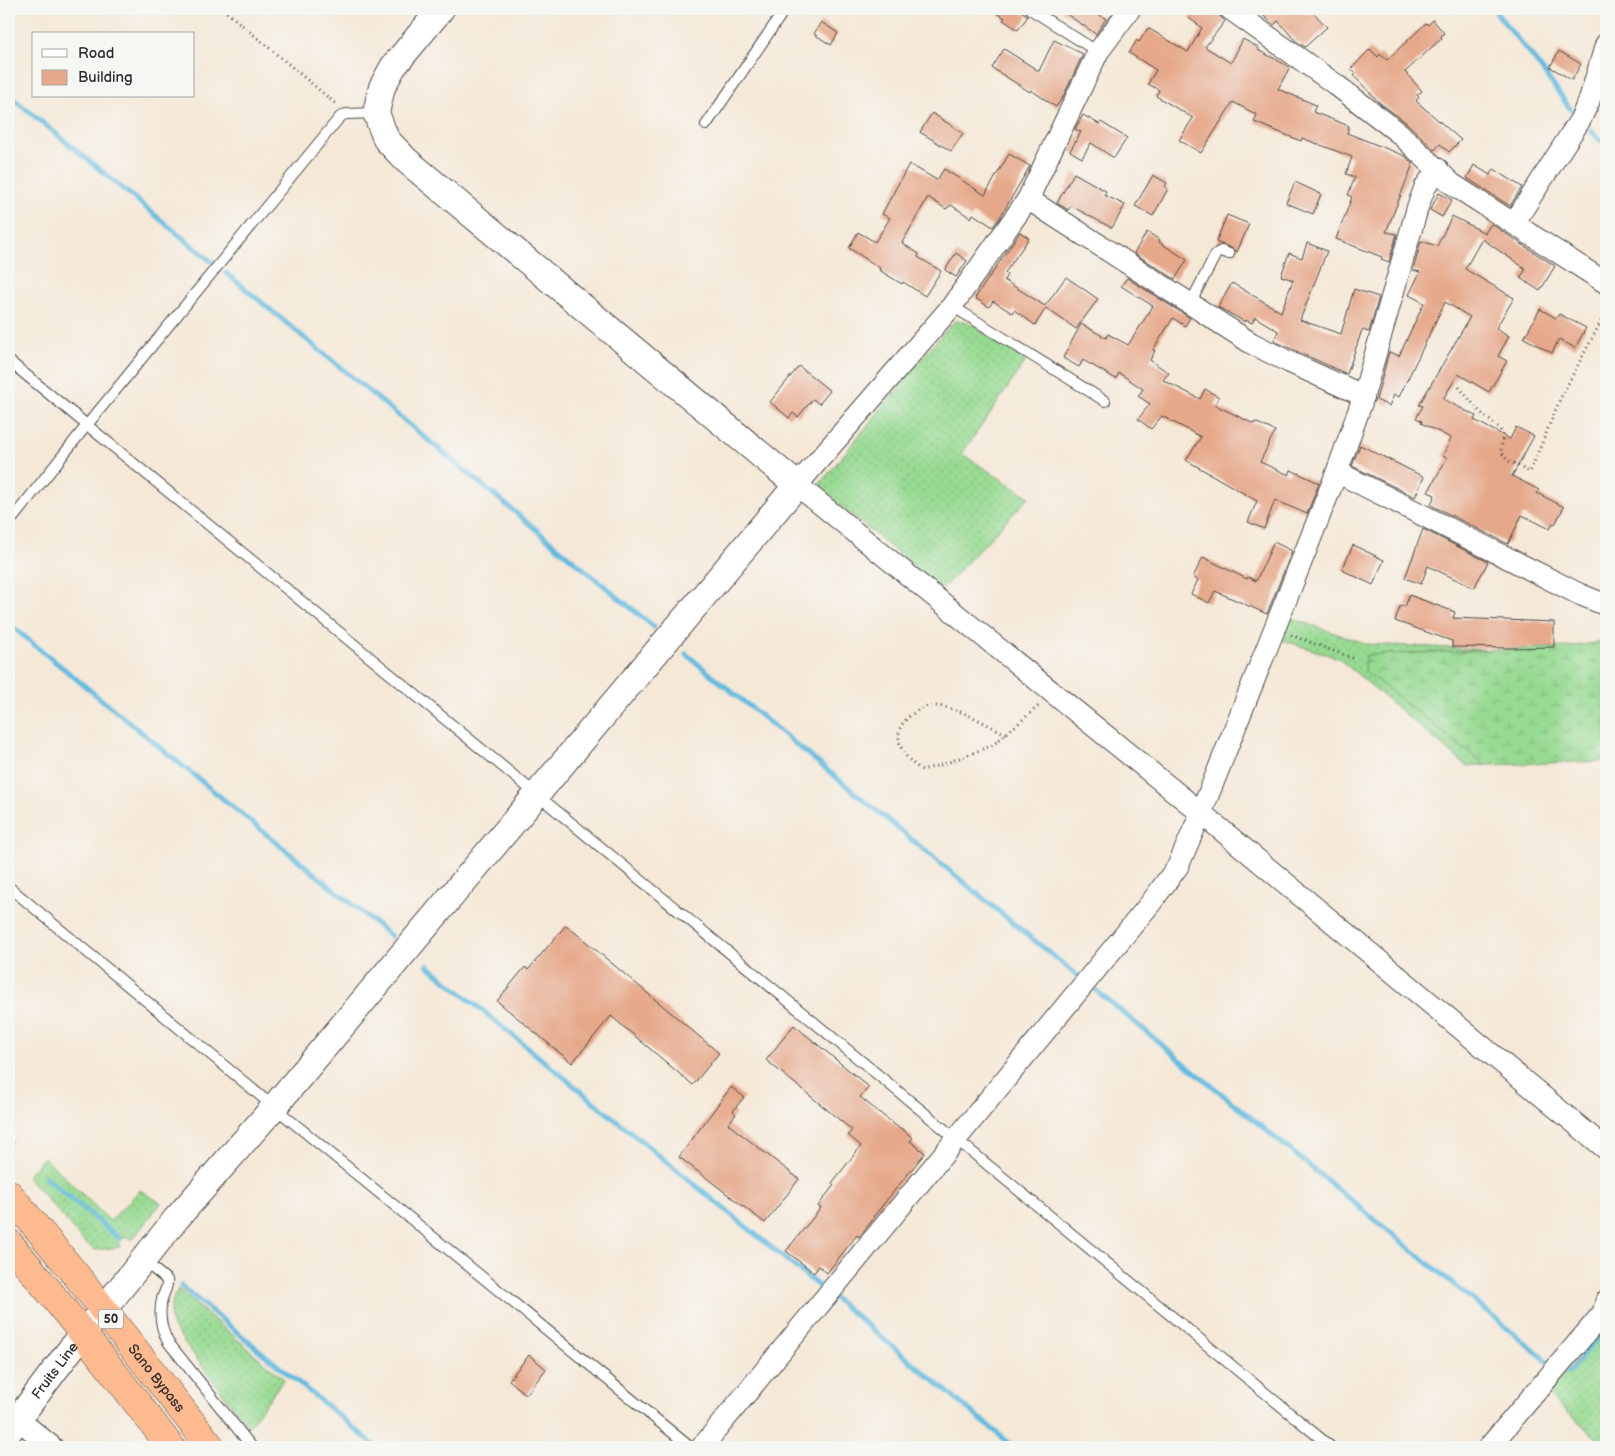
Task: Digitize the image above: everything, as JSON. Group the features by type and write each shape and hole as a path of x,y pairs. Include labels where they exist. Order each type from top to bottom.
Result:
{"highway":[{"name":"Sano Bypass","path":"9,1194 211,1447"},
{"name":"50","path":"9,1243 57,1300 171,1447"}],"street":[{"path":"441,9 393,67 382,86 376,113 386,140 406,160 797,485 1201,813 1606,1149"},
{"path":"797,485 952,306 1028,199 1098,52 1130,9"},
{"path":"1230,9 1335,84 1399,133 1452,184 1606,283"},
{"path":"1514,223 1580,120 1589,101 1606,44"},
{"path":"702,1447 1164,887 1188,845 1337,472 1364,396 1418,206 1425,187 1438,169"},
{"path":"1028,199 1251,343 1364,396"},
{"path":"1337,472 1579,594 1606,605"},
{"name":"Fruits Line","path":"12,1420 176,1219 274,1107 797,485"},
{"path":"1489,1447 1605,1308"},
{"path":"12,1420 52,1447"}],"lane":[{"path":"706,125 785,9"},
{"path":"1030,9 1098,52"},
{"path":"9,523 340,117 346,114 376,113"},
{"path":"1190,304 1216,254 1221,251 1229,254"},
{"path":"952,306 1105,401"},
{"path":"9,361 1331,1447"},
{"path":"9,887 274,1107 690,1447"},
{"path":"143,1260 167,1280 168,1284 162,1299 161,1319 162,1330 168,1342 252,1447"}],"path":[{"path":"223,9 346,114"},
{"path":"1459,387 1479,411 1498,427 1503,434 1501,451 1507,460 1530,472 1561,397 1606,312"},
{"path":"1274,628 1356,659"},
{"path":"1006,734 950,708 934,706 922,707 908,716 901,727 898,739 900,746 912,764 922,770 944,764 994,745 1040,704 1051,691"}],"green space":[{"path":"955,321 968,322 1026,361 962,454 1029,497 942,589 821,490 819,485 933,345"},
{"path":"1288,617 1367,644 1493,650 1366,655 1366,671 1485,765 1467,766 1338,658 1279,639"},
{"path":"1606,641 1606,761 1485,765 1365,671 1366,655 1569,647"},
{"path":"44,1157 110,1221 140,1190 161,1203 132,1240 126,1236 118,1243 120,1247 95,1250 85,1243 27,1176"},
{"path":"178,1289 284,1379 248,1427 173,1327 170,1317 171,1308"},
{"path":"1606,1320 1606,1446 1548,1395"}],"building":[{"path":"989,9 1018,9 1028,16 1018,30 1003,20 1005,18"},
{"path":"1059,9 1090,9 1106,19 1096,34"},
{"path":"1196,9 1212,9 1225,21 1205,47 1231,63 1243,39 1259,48 1258,50 1290,67 1278,89 1316,105 1313,112 1349,126 1347,133 1405,156 1413,164 1386,232 1397,234 1389,262 1381,259 1382,257 1336,239 1352,197 1348,195 1355,177 1346,174 1352,157 1302,138 1301,141 1254,122 1257,115 1233,102 1201,153 1179,140 1193,118 1156,96 1159,90 1148,84 1156,70 1129,53 1148,28 1188,52 1202,28 1189,18"},
{"path":"1256,9 1310,9 1327,27 1305,47 1296,41 1278,21 1274,25"},
{"path":"1433,20 1444,33 1441,36 1442,38 1405,72 1422,91 1417,95 1419,97 1416,101 1461,140 1449,152 1440,144 1435,150 1408,124 1380,103 1354,76 1356,74 1351,69 1370,49 1378,57 1380,54 1387,60 1426,23 1428,25"},
{"path":"821,22 838,33 831,45 814,34"},
{"path":"1054,40 1083,54 1063,97 1056,107 1031,90 1030,92 992,68 1004,49 1039,71"},
{"path":"1559,51 1581,64 1572,80 1550,67"},
{"path":"932,113 963,133 951,151 920,132"},
{"path":"1083,115 1099,124 1101,122 1127,138 1114,158 1091,143 1082,158 1070,151 1081,132 1075,129"},
{"path":"1009,154 1030,166 993,227 973,214 971,218 951,205 946,209 928,197 902,243 919,254 918,257 941,271 925,296 879,270 880,268 849,248 858,232 875,242 890,218 882,214 909,164 937,180 944,169 985,195"},
{"path":"1474,165 1490,175 1494,169 1522,187 1510,206 1467,178"},
{"path":"1074,173 1106,191 1104,195 1125,205 1112,228 1071,206 1068,210 1057,203"},
{"path":"1153,175 1167,183 1165,187 1168,189 1153,216 1135,206"},
{"path":"1295,182 1321,194 1313,214 1286,203"},
{"path":"1439,193 1452,200 1442,217 1430,210"},
{"path":"1227,215 1249,224 1237,252 1216,242"},
{"path":"1452,216 1485,233 1491,224 1555,266 1540,291 1520,278 1526,269 1482,239 1465,269 1514,298 1496,328 1509,336 1498,356 1507,361 1489,392 1458,374 1443,399 1476,416 1474,420 1510,439 1516,427 1534,436 1512,476 1539,490 1537,493 1564,507 1555,524 1553,523 1550,529 1522,515 1508,544 1431,505 1435,495 1428,492 1447,458 1443,456 1451,438 1421,423 1422,421 1416,418 1423,406 1419,405 1470,317 1445,302 1399,397 1394,395 1389,406 1376,400 1389,352 1399,356 1424,303 1409,295 1420,272 1413,270 1421,241 1437,246"},
{"path":"1020,232 1029,238 1005,273 1007,275 1004,280 1045,306 1066,277 1098,299 1076,329 1046,308 1035,325 1014,310 1012,313 993,301 989,307 975,298"},
{"path":"1147,232 1187,260 1175,279 1134,253"},
{"path":"1307,243 1327,251 1300,320 1341,334 1354,289 1379,297 1369,332 1362,330 1347,374 1274,341 1278,331 1255,317 1252,323 1246,320 1245,322 1218,307 1232,283 1281,312 1293,280 1281,276 1289,253 1302,258"},
{"path":"956,253 967,261 956,277 945,270"},
{"path":"1127,278 1190,318 1185,326 1173,318 1153,350 1155,351 1150,360 1169,373 1163,380 1200,399 1205,389 1219,397 1215,405 1254,424 1255,422 1275,431 1260,462 1289,475 1291,470 1319,483 1307,514 1275,500 1264,529 1248,522 1257,501 1186,460 1201,437 1162,416 1151,429 1138,419 1150,404 1138,396 1143,389 1119,373 1116,379 1083,360 1079,367 1063,358 1081,324 1106,338 1108,334 1128,345 1153,306 1121,286"},
{"path":"1540,309 1556,318 1559,314 1586,328 1575,348 1559,339 1552,353 1524,338"},
{"path":"799,366 830,391 819,404 813,399 798,417 793,413 789,418 770,402"},
{"path":"1360,445 1424,477 1415,497 1352,466"},
{"path":"1423,529 1488,562 1474,588 1428,566 1421,584 1405,578"},
{"path":"1274,542 1292,551 1267,614 1215,591 1209,603 1191,594 1198,580 1193,577 1203,557 1247,579 1248,577 1256,581"},
{"path":"1353,545 1384,560 1373,585 1342,570"},
{"path":"1409,595 1455,612 1453,618 1554,622 1554,647 1452,647 1452,641 1395,621 1400,606 1405,607"},
{"path":"566,925 719,1053 693,1085 611,1016 572,1063 497,1001 525,967 528,970"},
{"path":"794,1025 869,1087 860,1097 913,1138 910,1141 925,1153 859,1237 857,1235 827,1273 819,1266 814,1273 786,1251 821,1208 818,1206 834,1185 832,1183 861,1146 848,1135 852,1130 766,1060"},
{"path":"731,1087 744,1097 733,1111 736,1114 728,1124 799,1179 765,1223 679,1157"},
{"path":"529,1355 546,1369 526,1395 509,1380"}],"waterway":[{"path":"1493,9 1538,64 1571,110"},
{"path":"9,95 212,262"},
{"path":"1590,130 1600,140 1606,142"},
{"path":"226,273 654,627"},
{"path":"9,624 391,936"},
{"path":"686,654 1080,978"},
{"path":"427,965 822,1289"},
{"path":"1093,988 1547,1361"},
{"path":"45,1177 120,1239"},
{"path":"181,1286 377,1447"},
{"path":"834,1298 1014,1447"},
{"path":"1569,1372 1596,1339 1602,1341 1603,1365 1606,1377"}]}
